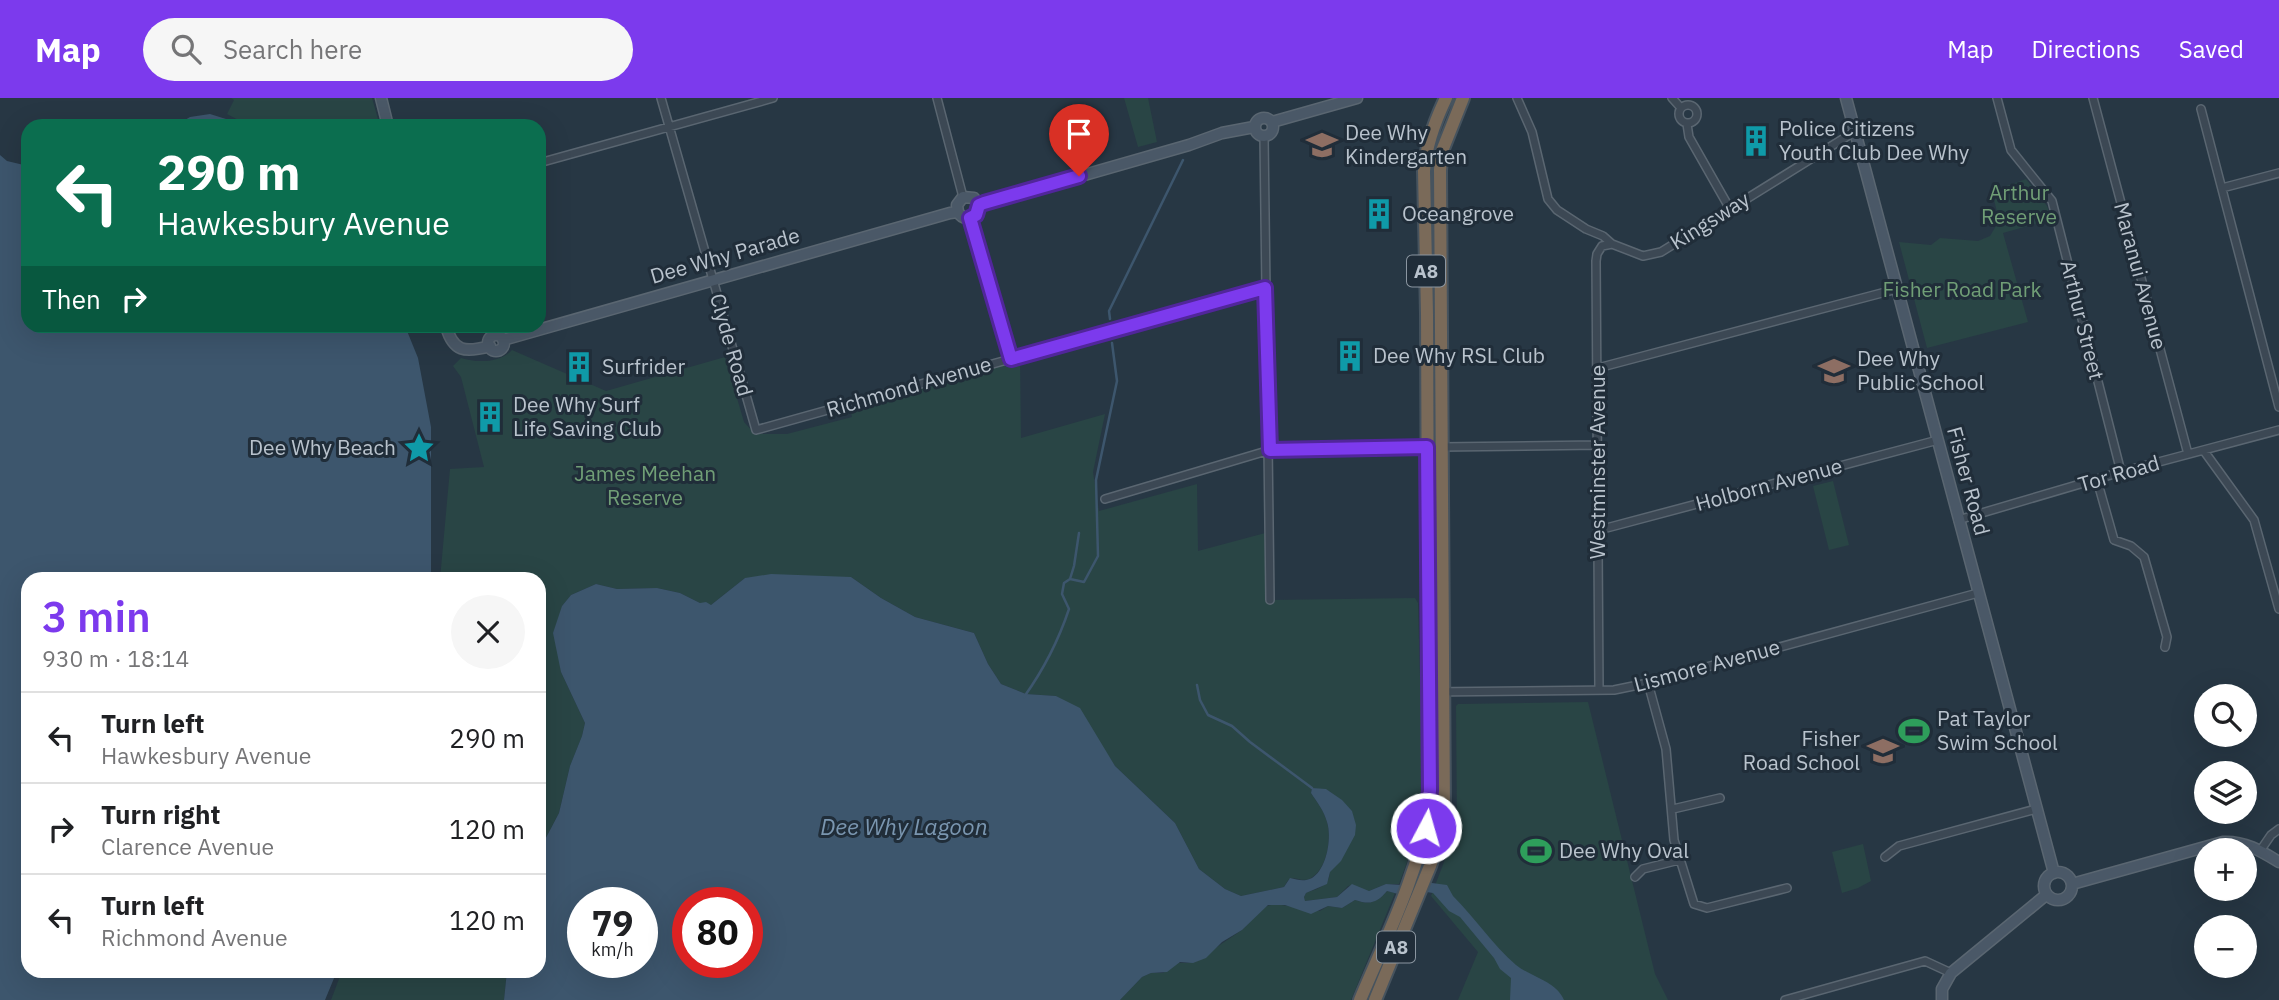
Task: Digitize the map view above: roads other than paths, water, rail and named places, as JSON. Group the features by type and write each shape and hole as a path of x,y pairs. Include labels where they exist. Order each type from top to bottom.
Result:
{"highway":[{"name":"A8","path":"1375,1000 1430,866 1439,840 1445,804 1440,160 1463,98"},
{"name":"A8","path":"1360,1000 1415,866 1429,809 1424,171 1426,151 1444,100"}],"main road":[{"path":"381,98 386,119"},
{"path":"1272,122 1357,98"},
{"name":"Fisher Road","path":"1846,98 2053,873"},
{"path":"1262,118 1268,118 1272,122 1272,131 1264,136 1256,133 1254,127 1256,121 1262,118"},
{"path":"979,205 1189,145 1212,135 1254,127"},
{"path":"963,197 974,198 979,205 976,215 970,218 963,217 958,212 958,202 963,197"},
{"name":"Dee Why Parade","path":"546,328 958,212"},
{"name":"Dee Why Parade","path":"448,333 450,339 460,348 473,350 490,346 493,336 500,336 503,340 527,333"},
{"path":"2073,884 2223,842 2236,841 2279,862"},
{"path":"2053,873 2068,876 2073,884 2071,893 2064,900 2054,900 2046,895 2044,884 2047,877 2053,873"},
{"path":"1942,1000 1942,989 1951,973 2046,895"}],"street":[{"name":"Clyde Road","path":"661,98 756,430"},
{"path":"546,161 773,98"},
{"path":"937,98 963,197"},
{"name":"Kingsway","path":"1517,98 1532,132 1548,199 1557,210 1586,229 1603,236 1612,244 1643,256 1654,255 1854,132"},
{"path":"1672,98 1681,108"},
{"name":"Arthur Street","path":"1997,98 2011,150 2052,201 2122,472"},
{"name":"Maranui Avenue","path":"2093,98 2188,454"},
{"path":"1681,108 1689,105 1697,111 1695,121 1687,124"},
{"path":"1681,108 1679,116 1687,124 1689,137 1730,209"},
{"path":"2201,109 2279,407"},
{"path":"1264,136 1270,600"},
{"path":"2222,188 2279,173"},
{"path":"970,218 1011,359"},
{"name":"Westminster Avenue","path":"1599,690 1596,261 1602,246 1612,244"},
{"name":"Richmond Avenue","path":"756,430 1265,288"},
{"path":"1598,368 1897,289"},
{"name":"Tor Road","path":"1958,520 2279,430"},
{"name":"Holborn Avenue","path":"1599,530 1938,440"},
{"path":"1105,499 1270,450 1598,445"},
{"path":"2204,451 2254,520 2279,609"},
{"path":"2097,481 2114,540 2131,546 2144,556 2167,637 2165,648"},
{"name":"Lismore Avenue","path":"1429,692 1614,690 1978,593"},
{"path":"1648,683 1666,749 1674,840 1694,904 1707,908 1787,888"},
{"path":"1673,809 1720,798"},
{"path":"1885,857 1899,845 2036,809"},
{"path":"2260,851 2271,835 2279,829"},
{"path":"1635,877 1643,869 1679,859"},
{"path":"1785,1000 1925,961 1951,973"}],"water":[{"path":"210,114 226,119 187,119"},
{"path":"0,155 7,161 21,164 21,333 408,333 418,358 431,427 431,572 21,572 21,978 334,978 325,1000 0,1000"},
{"name":"Dee Why Lagoon","path":"771,574 851,577 915,617 974,633 988,664 1001,684 1026,694 1056,696 1080,708 1115,766 1175,823 1199,869 1225,889 1241,896 1284,887 1290,878 1306,880 1317,874 1327,852 1328,828 1324,814 1311,793 1312,788 1326,789 1352,811 1356,825 1355,835 1341,861 1330,872 1327,884 1306,893 1305,901 1337,897 1352,884 1369,891 1386,884 1402,885 1417,881 1447,885 1453,896 1516,965 1555,988 1564,1000 1510,1000 1511,978 1500,969 1460,917 1449,911 1433,893 1414,890 1398,894 1387,891 1373,902 1355,900 1342,908 1328,906 1311,914 1285,905 1268,905 1242,930 1222,942 1206,958 1193,963 1180,962 1167,972 1151,973 1142,977 1120,1000 504,1000 506,978 546,978 546,838 559,813 570,766 585,723 561,672 553,633 562,606 571,595 596,584 617,589 657,588 680,593 700,603 711,605 745,578"}],"waterway":[{"path":"1110,319 1109,311 1183,160"},
{"path":"1024,697 1050,655 1069,609 1062,594 1064,583 1070,579 1084,582 1098,556 1096,480 1117,381 1112,343"},
{"path":"1070,579 1079,533"},
{"path":"1197,685 1200,700 1208,715 1232,726 1312,788"}],"place":[{"name":"Police Citizens Youth Club Dee Why","path":"1756,141"},
{"name":"Dee Why Kindergarten","path":"1322,145"},
{"name":"Oceangrove","path":"1379,214"},
{"name":"Dee Why RSL Club","path":"1350,356"},
{"name":"Surfrider","path":"579,367"},
{"name":"Dee Why Public School","path":"1834,371"},
{"name":"Dee Why Surf Life Saving Club","path":"490,417"},
{"name":"Dee Why Beach","path":"419,448"},
{"name":"Pat Taylor Swim School","path":"1914,731"},
{"name":"Fisher Road School","path":"1883,751"},
{"name":"Dee Why Oval","path":"1536,851"}],"park label":[{"name":"Arthur Reserve","path":"2019,205"},
{"name":"Fisher Road Park","path":"1962,290"},
{"name":"James Meehan Reserve","path":"645,486"}]}
